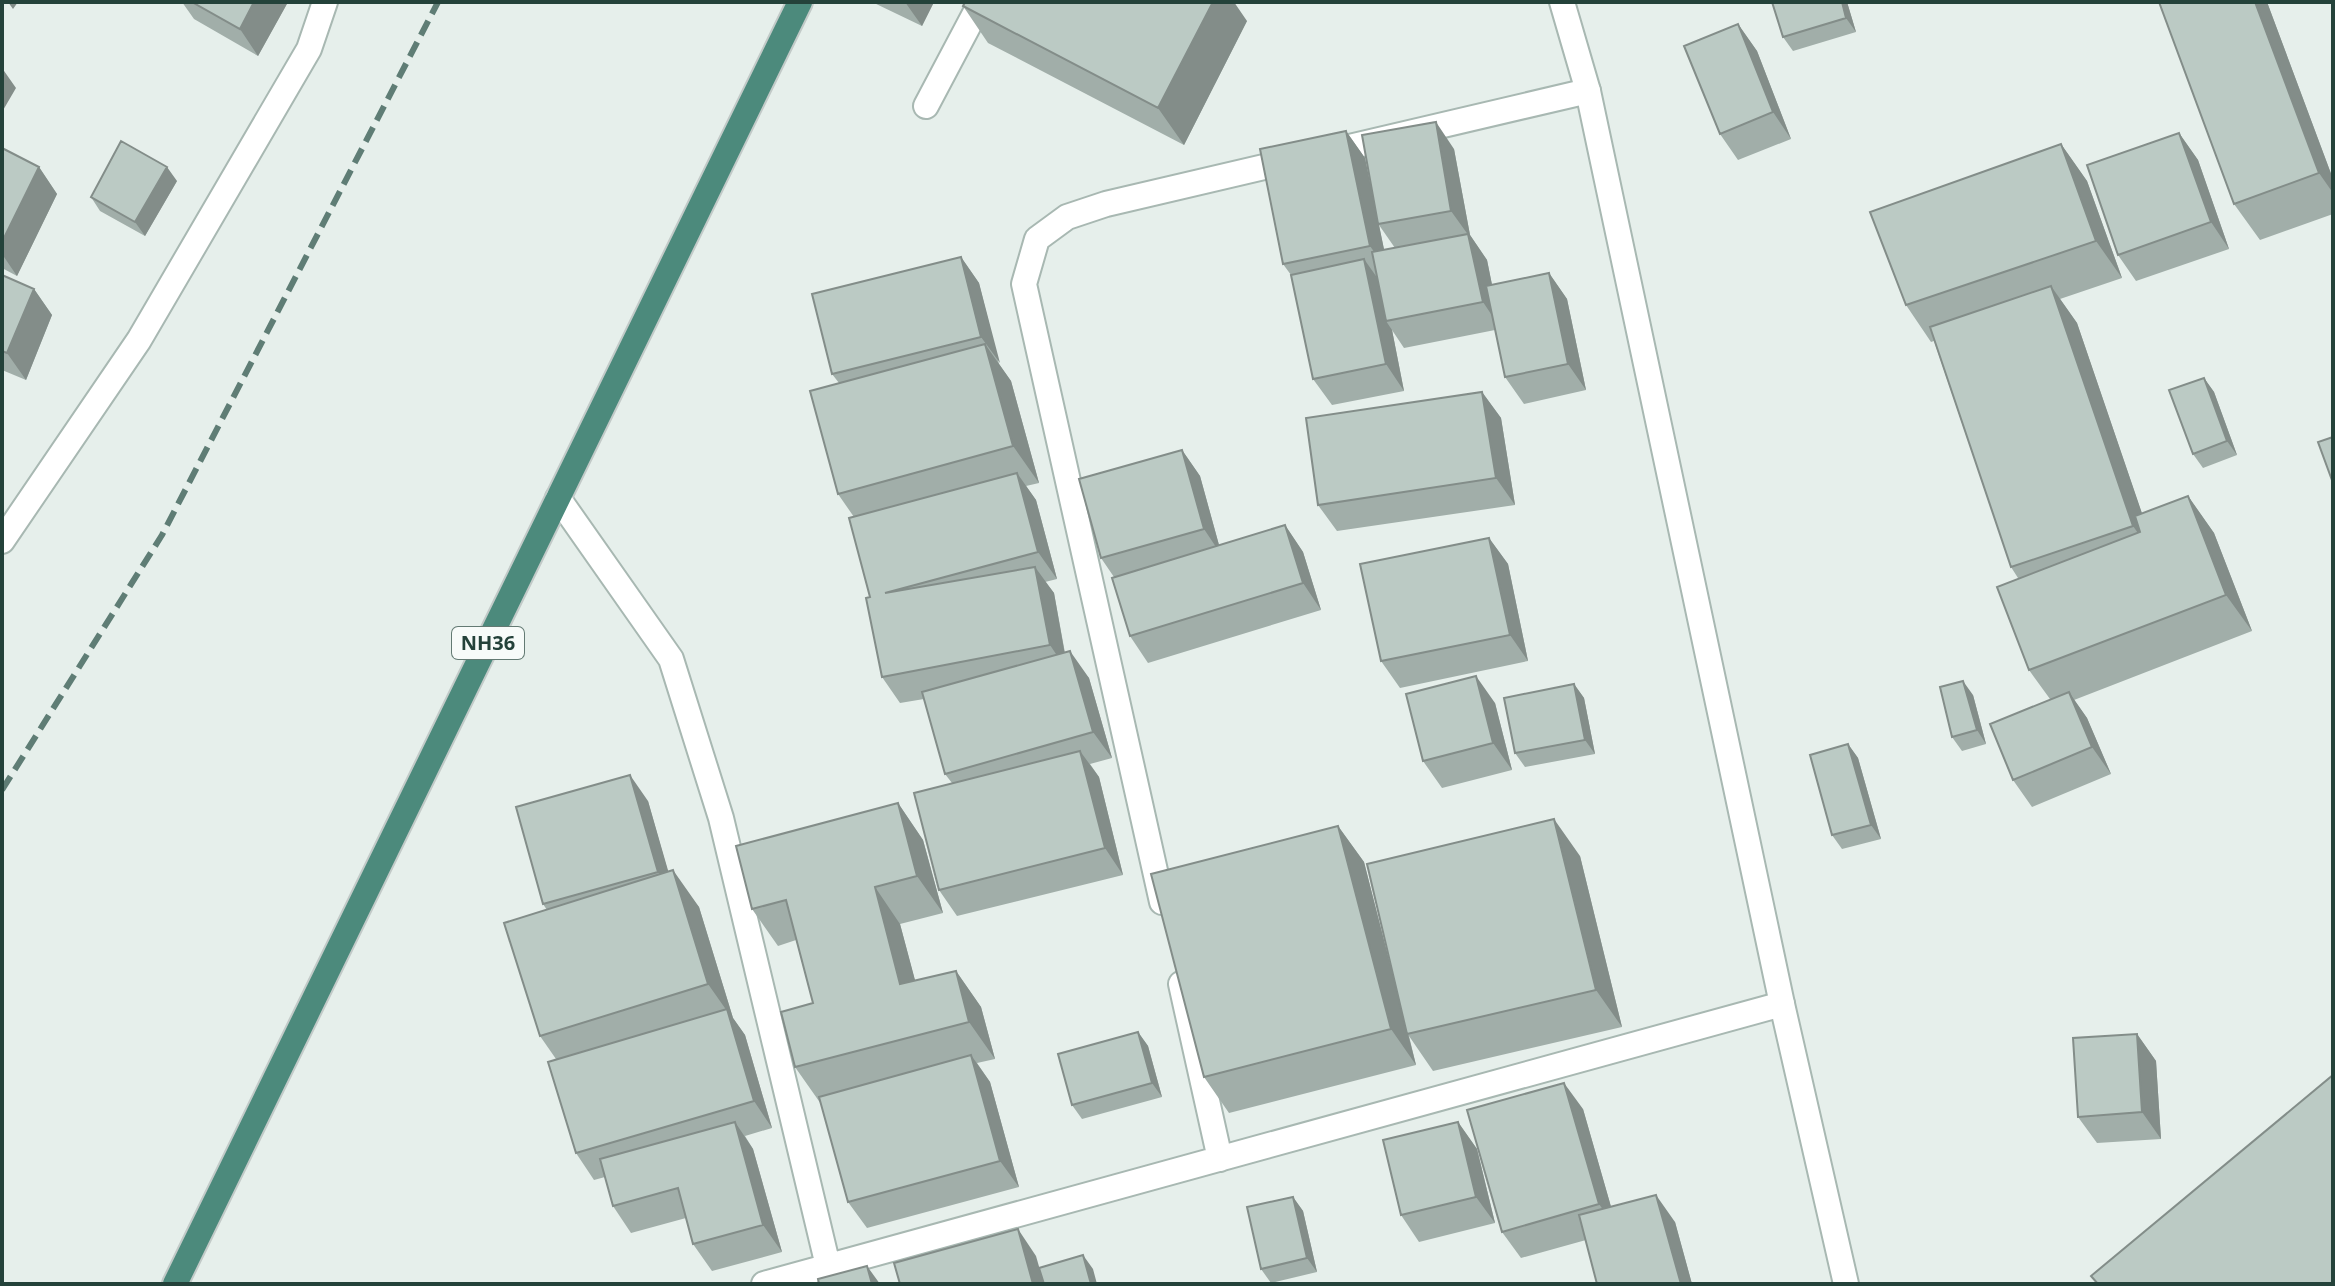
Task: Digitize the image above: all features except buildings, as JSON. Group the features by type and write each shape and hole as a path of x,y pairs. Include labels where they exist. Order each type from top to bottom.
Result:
{"highway":[{"name":"NH36","path":"175,1284 800,2"}],"street":[{"path":"2,541 139,340 309,49 325,2"},
{"path":"926,106 981,2"},
{"path":"1562,2 1588,91 1782,1004 1846,1284"},
{"path":"1169,929 1024,284 1037,239 1067,217 1106,204 1588,91"},
{"path":"558,498 671,659 721,818 828,1266"},
{"path":"1176,960 1220,1159"},
{"path":"764,1284 1782,1004"}],"railway":[{"path":"2,790 162,535 438,2"}]}
